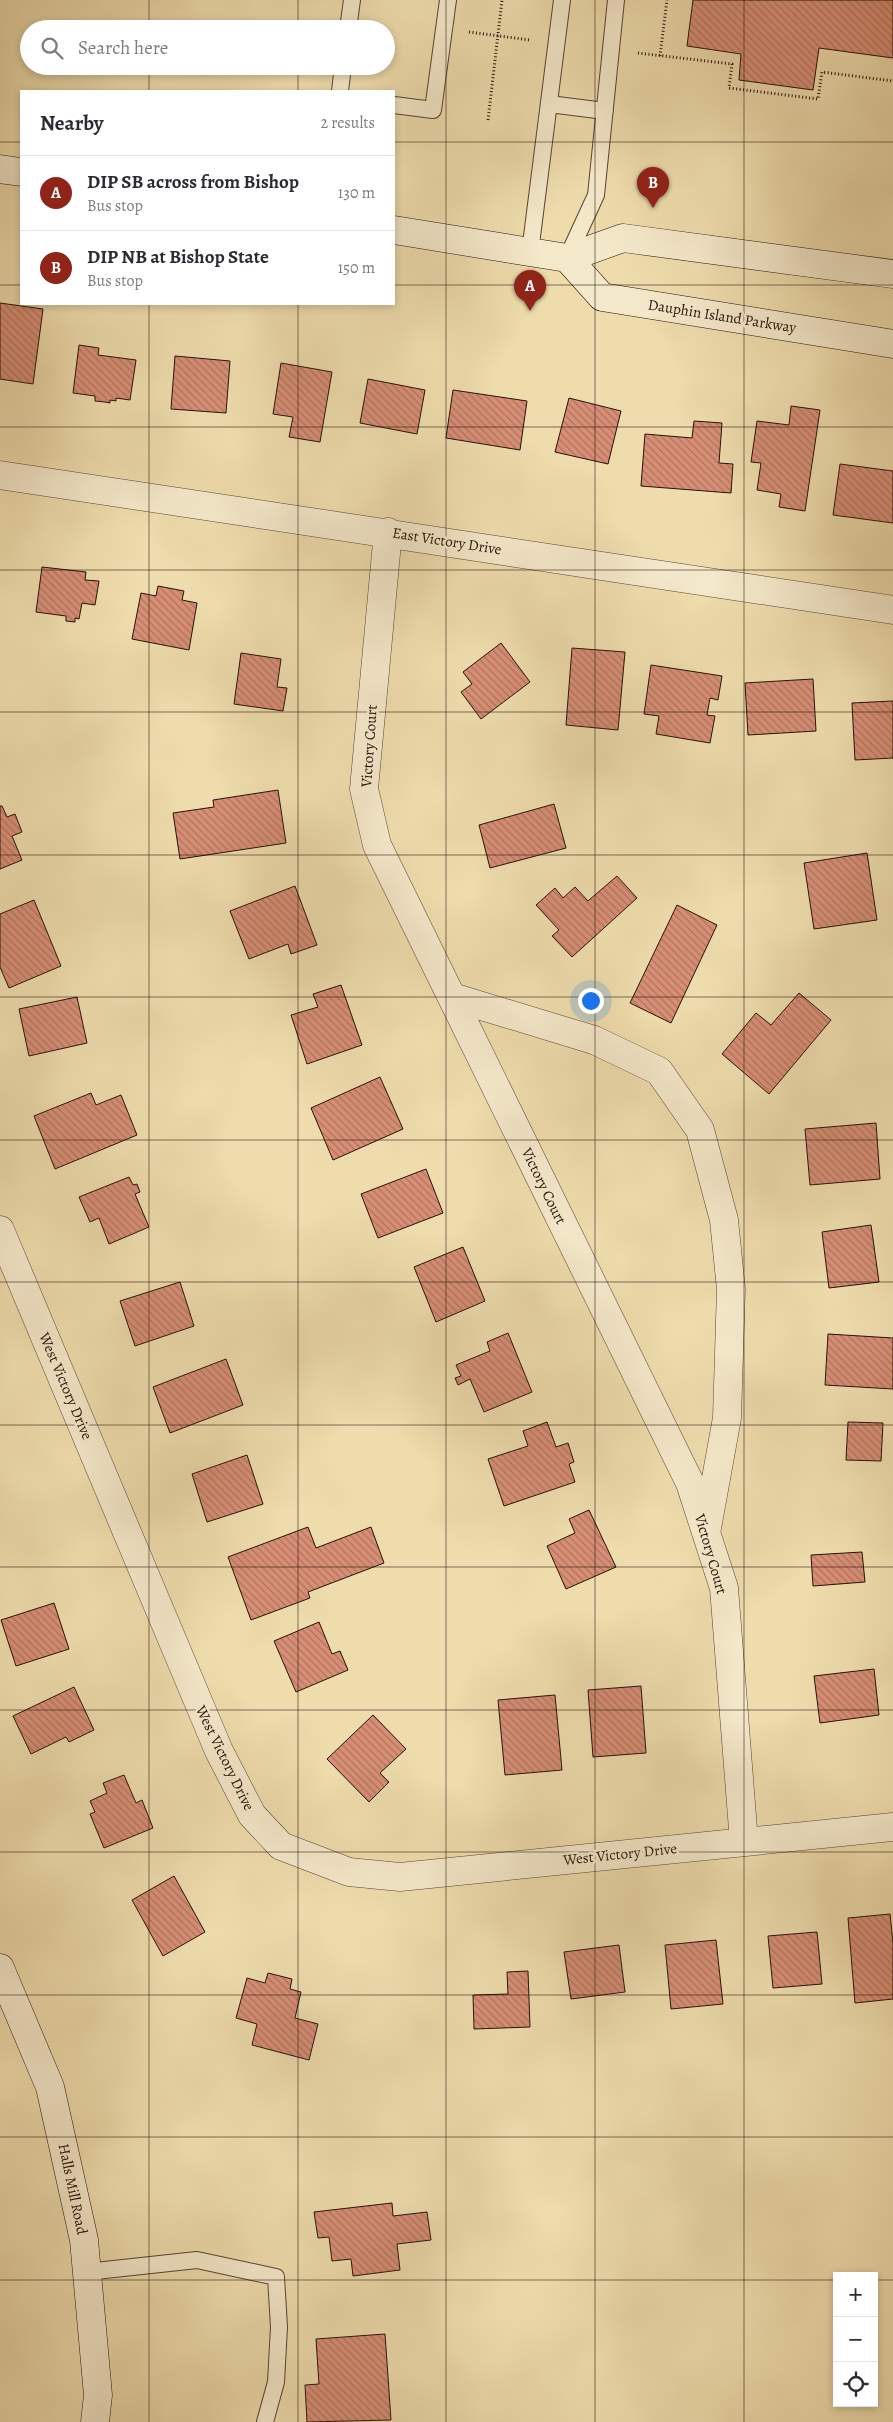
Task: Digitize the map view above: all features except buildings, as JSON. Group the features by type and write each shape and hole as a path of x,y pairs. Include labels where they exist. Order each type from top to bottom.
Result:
{"street":[{"path":"0,169 20,172"},
{"path":"395,230 567,258 623,238 893,274"},
{"name":"Dauphin Island Parkway","path":"567,258 602,297 893,344"},
{"name":"East Victory Drive","path":"0,475 388,532 893,610"},
{"name":"Victory Court","path":"388,532 364,789 377,845 690,1483 724,1588 744,1842"},
{"path":"452,997 594,1040 658,1071 700,1130 724,1220 731,1290 727,1418 706,1532"},
{"name":"West Victory Drive","path":"0,1230 219,1751 252,1815 281,1846 349,1872 400,1877 893,1827"},
{"name":"Halls Mill Road","path":"0,1968 50,2087 84,2240 98,2396 95,2422"}],"lane":[{"path":"349,20 352,0"},
{"path":"395,104 433,110 448,0"},
{"path":"530,252 562,0"},
{"path":"567,258 596,195 616,0"},
{"path":"340,90 342,75"},
{"path":"549,104 604,111"},
{"path":"86,2272 198,2260 276,2276 279,2327 276,2382 265,2422"}],"path":[{"path":"488,120 502,0"},
{"path":"660,56 667,0"},
{"path":"466,32 557,43"},
{"path":"610,50 732,64 729,88 818,99 822,72 893,81"}],"place":[{"name":"DIP NB at Bishop State","path":"653,208"},
{"name":"DIP SB across from Bishop","path":"530,311"}]}
